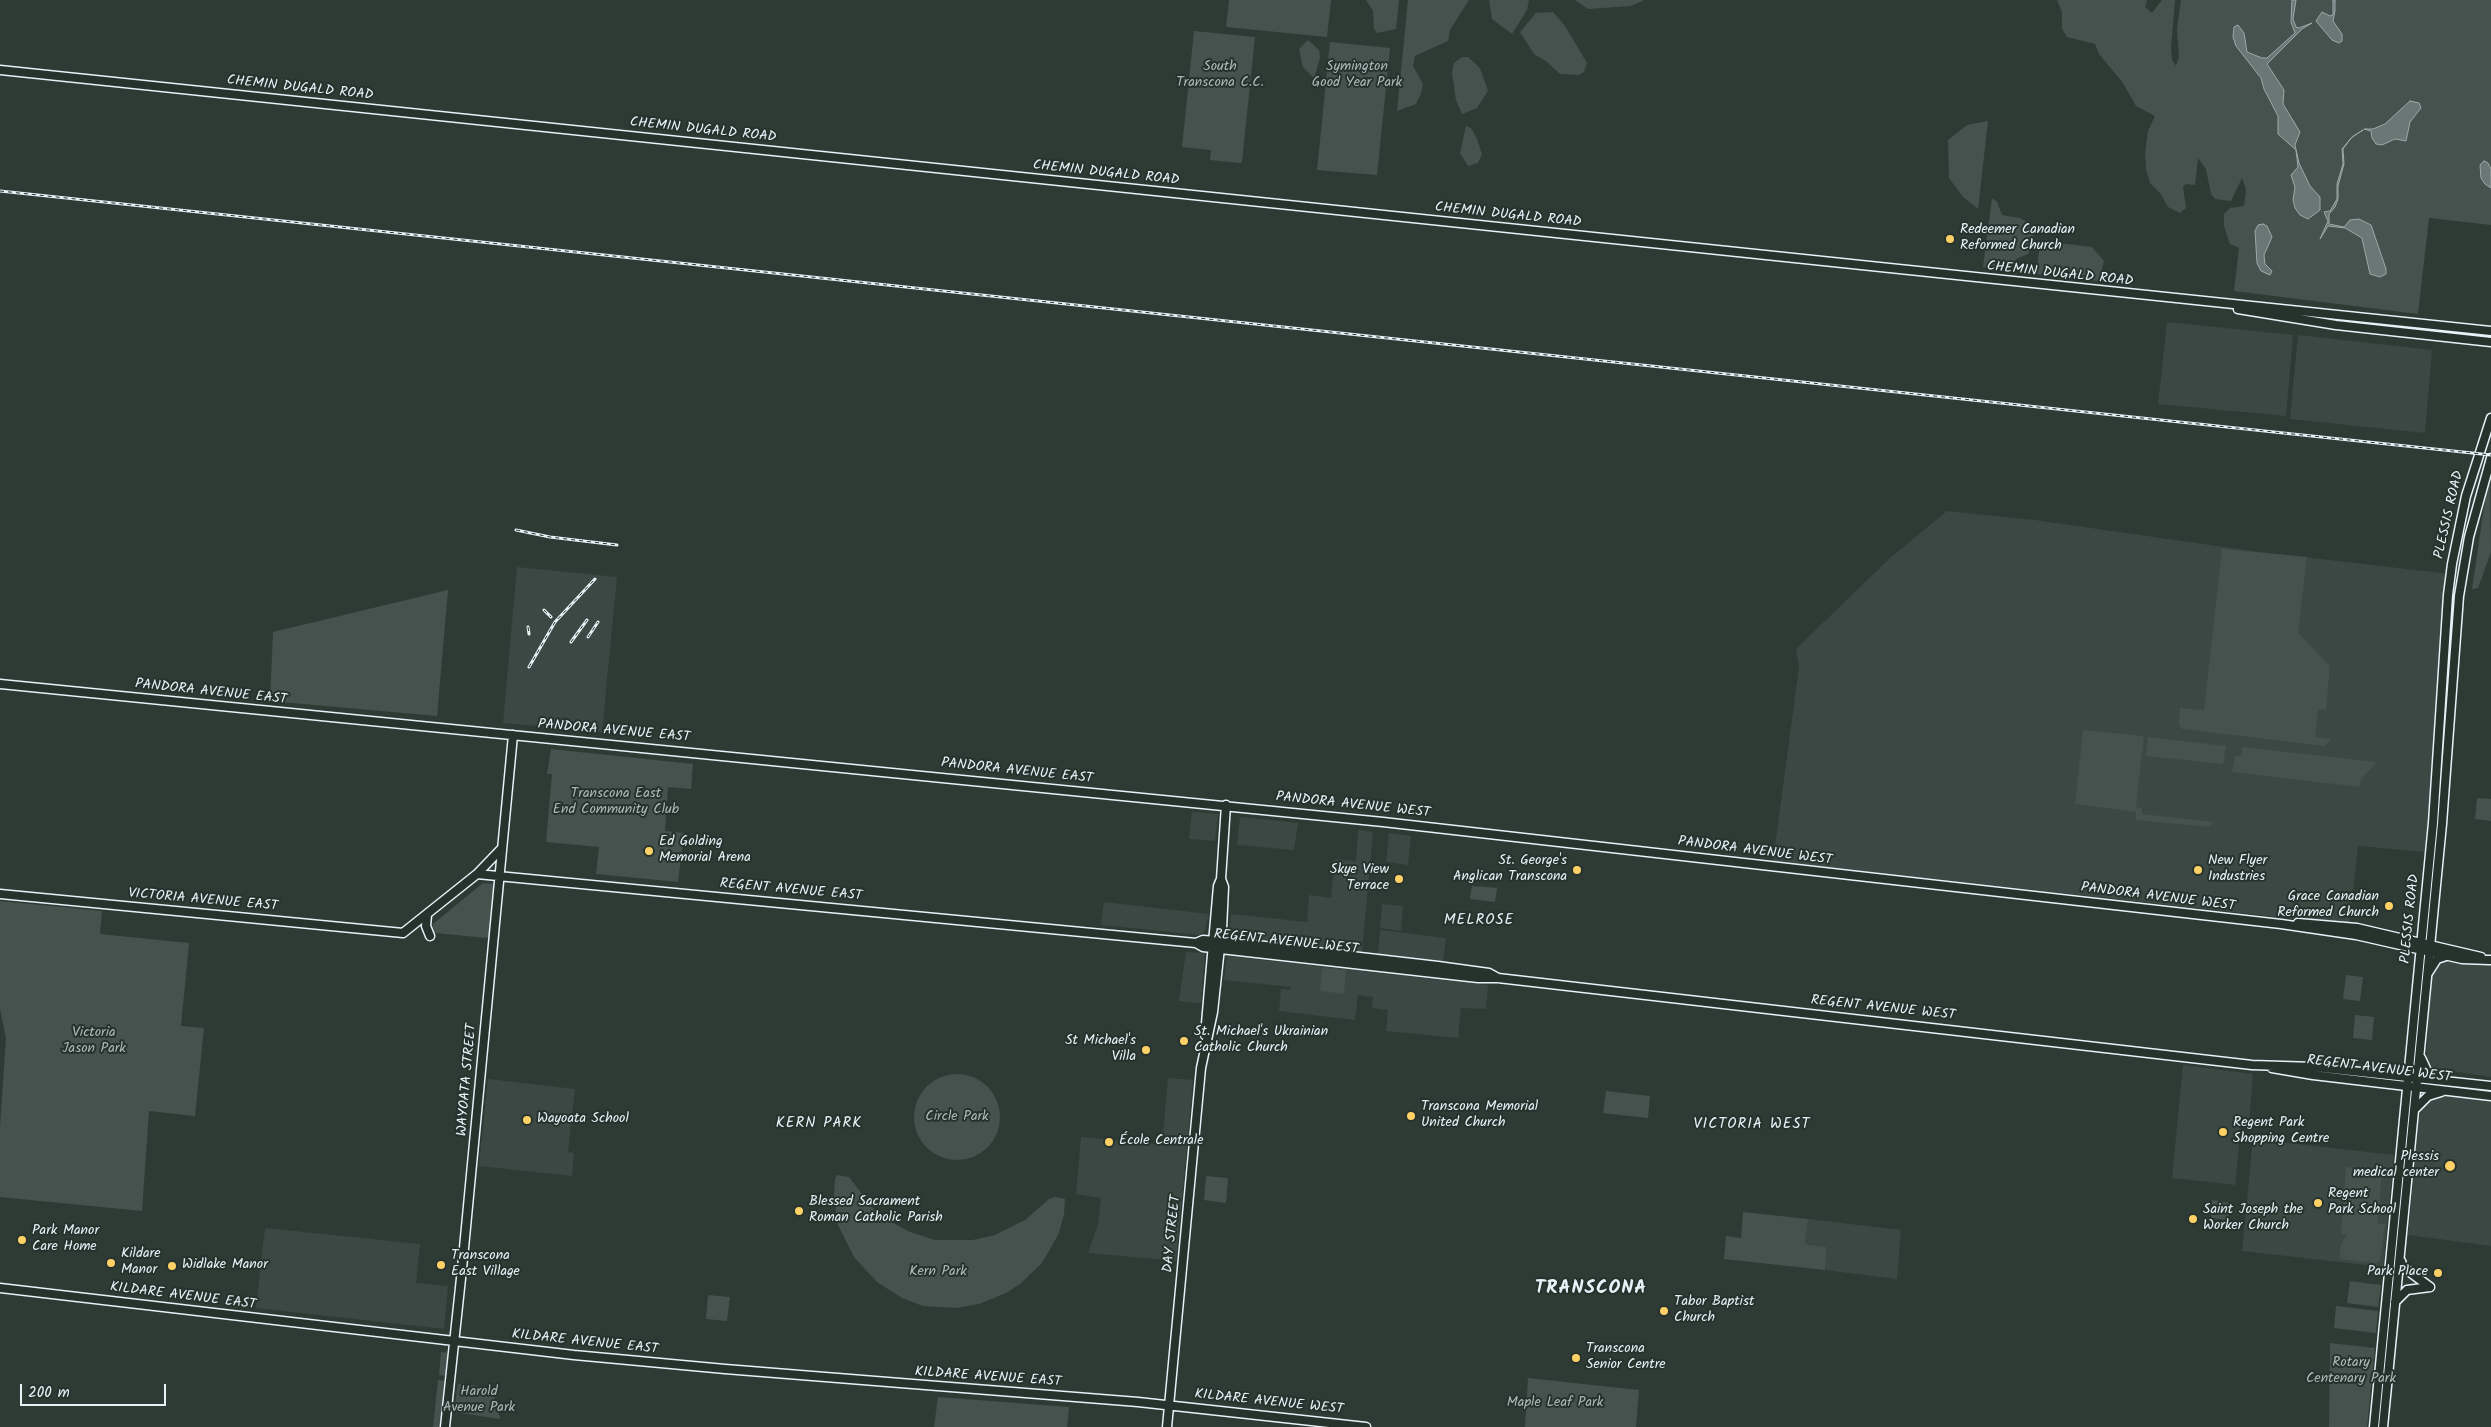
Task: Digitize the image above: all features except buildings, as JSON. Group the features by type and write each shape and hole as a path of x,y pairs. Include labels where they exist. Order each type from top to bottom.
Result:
{"main road":[{"name":"CHEMIN DUGALD ROAD","path":"0,70 2209,303 2491,331"},
{"name":"CHEMIN DUGALD ROAD","path":"2209,303 2336,325 2491,342"},
{"path":"2332,315 2336,325"},
{"path":"2432,336 2434,325"},
{"path":"2467,339 2491,348"},
{"name":"PLESSIS ROAD","path":"2383,1427 2426,977 2423,924 2433,823 2446,615 2452,564 2473,469 2491,418"},
{"name":"PLESSIS ROAD","path":"2374,1427 2408,1077 2443,816 2459,596 2470,529 2491,458"},
{"name":"PANDORA AVENUE EAST","path":"0,684 1226,805"},
{"name":"WAYOATA STREET","path":"444,1427 455,1342 513,735"},
{"name":"PANDORA AVENUE WEST","path":"1226,805 2282,924 2356,935 2491,960"},
{"name":"DAY STREET","path":"1167,1427 1205,1044 1214,1004 1218,886 1221,879 1226,805"},
{"path":"430,936 426,926 427,915 477,874 502,848"},
{"name":"REGENT AVENUE EAST","path":"477,874 1196,943"},
{"name":"VICTORIA AVENUE EAST","path":"0,894 403,933 427,915"},
{"name":"PANDORA AVENUE WEST","path":"2282,924 2298,923 2346,927 2402,938 2448,956 2467,960 2491,960"},
{"path":"2402,938 2415,936 2423,924"},
{"name":"REGENT AVENUE WEST","path":"1196,943 1203,947 1216,945 1477,971 1489,973 1498,978 2265,1066 2288,1072 2491,1096"},
{"path":"2426,977 2436,960 2448,956"},
{"path":"2420,1054 2427,1071 2443,1081"},
{"name":"REGENT AVENUE WEST","path":"2265,1066 2289,1064 2491,1086"},
{"path":"2414,1110 2428,1096 2445,1091"},
{"path":"2394,1305 2407,1290 2416,1287 2430,1287 2403,1267 2400,1257"},
{"name":"KILDARE AVENUE EAST","path":"0,1288 455,1342 725,1369 1170,1405"},
{"name":"KILDARE AVENUE WEST","path":"1170,1405 1366,1427"}],"shaded area":[{"path":"2292,0 2296,0 2293,19 2296,27 2299,28 2312,23 2302,29 2267,64 2284,90 2283,104 2300,132 2295,145 2299,163 2310,186 2320,197 2320,210 2308,219 2300,215 2295,208 2293,200 2295,187 2291,175 2298,167 2296,150 2278,134 2278,116 2264,89 2261,78 2236,46 2233,37 2234,27 2238,25 2244,33 2247,52 2267,58 2295,33 2291,22"},
{"path":"2333,0 2335,0 2335,11 2333,21 2342,34 2342,41 2339,43 2332,40 2316,21 2322,12 2330,16 2333,15"},
{"path":"2410,101 2419,103 2421,108 2410,122 2406,141 2395,139 2382,145 2376,144 2372,138 2371,131 2364,129 2373,129 2385,124"},
{"path":"2352,137 2343,149 2344,164 2338,186 2338,199 2335,207 2329,214 2329,224 2344,227 2350,220 2359,219 2371,225 2386,269 2386,274 2380,277 2370,274 2362,238 2345,228 2328,226 2320,239 2328,221 2324,212 2330,211 2337,199 2337,184 2343,164 2342,149"},
{"path":"2484,161 2488,163 2491,169 2491,188 2481,178 2480,165"},
{"path":"2263,224 2267,226 2272,237 2264,255 2265,264 2272,271 2270,275 2261,271 2257,263 2255,231 2258,225"},
{"path":"2167,322 2293,335 2286,416 2158,404"},
{"path":"2298,335 2432,350 2425,433 2290,419"},
{"path":"1947,511 2035,520 2252,551 2450,574 2428,852 2358,846 2349,925 1773,861 1799,667 1796,649 1890,558"},
{"path":"517,567 617,577 602,732 503,723"},
{"path":"1192,812 1218,814 1215,841 1189,839"},
{"path":"1240,817 1298,823 1294,850 1237,845"},
{"path":"1358,830 1373,832 1362,952 1229,936 1231,914 1307,922 1309,895 1331,898 1335,859 1356,861"},
{"path":"1389,833 1411,836 1408,865 1386,862"},
{"path":"1104,902 1209,914 1205,930 1200,935 1101,925"},
{"path":"1382,904 1403,906 1401,931 1380,928"},
{"path":"1380,930 1446,938 1443,961 1378,954"},
{"path":"1186,952 1205,953 1201,1003 1179,1001"},
{"path":"1227,956 1488,985 1486,1009 1461,1008 1458,1038 1386,1031 1388,1010 1372,1008 1373,997 1358,995 1355,1020 1279,1011 1281,989 1291,990 1291,987 1224,980"},
{"path":"2431,958 2491,963 2491,1077 2426,1067"},
{"path":"2183,1065 2253,1074 2249,1123 2244,1122 2238,1133 2240,1135 2235,1185 2172,1178"},
{"name":"École Centrale","path":"1168,1078 1193,1080 1176,1261 1088,1253 1098,1224 1101,1198 1076,1194 1081,1137 1162,1145"},
{"name":"Wayoata School","path":"488,1079 575,1089 568,1152 574,1153 572,1176 479,1166"},
{"path":"2446,1094 2491,1099 2491,1246 2408,1235 2419,1117 2424,1104 2429,1099"},
{"name":"Regent Park School","path":"2253,1139 2394,1155 2383,1267 2242,1251"},
{"path":"1808,1219 1901,1230 1897,1279 1825,1270 1827,1247 1805,1244"},
{"path":"265,1228 420,1244 416,1283 448,1286 444,1329 256,1308"}],"green space":[{"path":"1229,0 1331,0 1327,37 1226,27"},
{"path":"1366,0 1399,0 1396,29 1377,33 1374,28 1373,11"},
{"path":"1408,0 1469,0 1450,30 1448,41 1415,56 1413,66 1423,84 1421,93 1416,104 1397,111"},
{"path":"1489,0 1529,0 1527,10 1512,34 1492,19"},
{"path":"1575,0 1644,0 1631,6 1588,9"},
{"path":"2057,0 2147,0 2145,7 2152,13 2162,0 2175,0 2171,47 2172,60 2176,66 2179,57 2177,29 2181,0 2491,0 2491,225 2429,218 2418,314 2234,291 2239,248 2230,244 2224,226 2224,214 2230,208 2244,206 2246,189 2242,178 2231,201 2215,199 2211,194 2206,169 2198,158 2195,185 2186,184 2183,187 2186,208 2180,213 2168,207 2160,193 2150,183 2146,169 2145,153 2148,131 2155,116 2136,106 2123,83 2099,54 2095,44 2067,37 2062,29 2062,12"},
{"path":"1553,12 1565,26 1587,63 1584,72 1579,75 1560,74 1546,61 1534,54 1520,32 1536,13"},
{"name":"South Transcona C.C.","path":"1194,31 1255,37 1242,162 1240,163 1210,160 1211,150 1182,147"},
{"path":"1308,40 1319,50 1320,57 1312,87 1312,76 1303,67 1299,49"},
{"name":"Symington Good Year Park","path":"1330,42 1390,48 1377,175 1317,170"},
{"path":"1462,57 1468,57 1480,68 1488,91 1477,108 1462,114 1456,100 1452,73 1454,63"},
{"path":"1988,121 1978,209 1963,197 1949,178 1948,140 1967,125"},
{"path":"1466,126 1471,128 1482,154 1478,163 1468,166 1460,153"},
{"path":"1992,198 1997,202 2002,215 2020,218 2032,225 2034,241 2028,254 2016,259 2006,270 1983,267"},
{"path":"2049,242 2092,247 2104,261 2099,281 2036,274 2039,251"},
{"path":"2490,466 2491,552 2478,588 2472,589"},
{"path":"2222,549 2307,557 2298,633 2330,666 2326,710 2318,709 2315,737 2331,739 2325,746 2182,729 2179,724 2180,708 2204,710"},
{"path":"448,590 437,716 270,701 273,632"},
{"path":"2083,730 2144,736 2136,807 2142,808 2142,814 2214,822 2209,827 2136,820 2136,812 2075,804"},
{"path":"2148,737 2226,746 2223,764 2146,756"},
{"path":"2242,747 2377,762 2361,779 2360,787 2232,772 2235,756 2241,756"},
{"name":"Transcona East End Community Club","path":"551,749 693,764 691,789 668,787 665,831 684,833 678,882 596,874 599,847 546,842 552,774 547,774"},
{"path":"2477,798 2491,799 2491,821 2475,819"},
{"path":"483,883 496,884 491,934 487,938 435,933 432,930 433,924"},
{"path":"1472,886 1497,888 1495,902 1470,899"},
{"name":"Victoria Jason Park","path":"0,901 102,911 100,934 189,943 181,1026 204,1028 195,1116 149,1111 142,1211 0,1197 0,1127 6,1038 0,1009"},
{"path":"1322,968 1346,970 1344,994 1320,991"},
{"path":"2346,975 2363,977 2360,1001 2343,999"},
{"path":"2355,1015 2374,1017 2372,1040 2353,1038"},
{"name":"Circle Park","path":"957,1074 973,1077 981,1081 993,1093 997,1101 1000,1117 997,1133 993,1141 981,1153 973,1157 957,1160 941,1157 933,1153 921,1141 917,1133 914,1117 917,1101 921,1093 933,1081 941,1077"},
{"path":"1606,1091 1650,1096 1648,1118 1603,1113"},
{"path":"2346,1167 2382,1170 2378,1223 2385,1224 2380,1260 2377,1263 2339,1259 2341,1244 2347,1235 2341,1234"},
{"name":"Kern Park","path":"837,1175 849,1177 875,1211 893,1223 910,1232 935,1240 973,1240 995,1235 1025,1220 1049,1199 1055,1197 1065,1199 1064,1214 1059,1233 1041,1264 1020,1284 1006,1293 979,1304 956,1308 923,1306 902,1298 877,1282 854,1257 838,1225 834,1195"},
{"path":"1206,1176 1228,1178 1226,1203 1204,1200"},
{"path":"2212,1200 2230,1203 2228,1220 2211,1218"},
{"path":"1743,1212 1808,1219 1805,1244 1827,1247 1825,1270 1724,1259 1726,1236 1741,1238"},
{"path":"2350,1281 2381,1285 2378,1307 2347,1303"},
{"path":"708,1295 730,1297 727,1321 706,1319"},
{"name":"Rotary Centenary Park","path":"2336,1306 2378,1311 2376,1333 2334,1328"},
{"name":"Rotary Centenary Park","path":"2330,1343 2375,1348 2367,1427 2329,1427"},
{"path":"441,1352 450,1353 446,1376 439,1375"},
{"name":"Maple Leaf Park","path":"1528,1378 1639,1390 1636,1427 1525,1427"},
{"path":"438,1380 446,1381 441,1427 433,1427"},
{"name":"Harold Avenue Park","path":"458,1384 492,1387 500,1419 454,1412"},
{"path":"938,1397 1069,1407 1067,1427 934,1427"}],"railway":[{"path":"0,191 2491,455"},
{"path":"516,530 550,537 617,545"},
{"path":"529,667 555,622 595,579"},
{"path":"544,610 551,617"},
{"path":"571,642 587,620"},
{"path":"588,637 598,622"},
{"path":"528,627 529,634"}],"place":[{"name":"Redeemer Canadian Reformed Church","path":"1950,239"},
{"name":"Ed Golding Memorial Arena","path":"649,851"},
{"name":"St. George's Anglican Transcona","path":"1577,870"},
{"name":"New Flyer Industries","path":"2198,870"},
{"name":"Skye View Terrace","path":"1399,879"},
{"name":"Grace Canadian Reformed Church","path":"2389,906"},
{"name":"St. Michael's Ukrainian Catholic Church","path":"1184,1041"},
{"name":"St Michael's Villa","path":"1146,1050"},
{"name":"Transcona Memorial United Church","path":"1411,1116"},
{"name":"Wayoata School","path":"527,1120"},
{"name":"Regent Park Shopping Centre","path":"2223,1132"},
{"name":"École Centrale","path":"1109,1142"},
{"name":"Plessis medical center","path":"2450,1166"},
{"name":"Regent Park School","path":"2318,1203"},
{"name":"Blessed Sacrament Roman Catholic Parish","path":"799,1211"},
{"name":"Saint Joseph the Worker Church","path":"2193,1219"},
{"name":"Park Manor Care Home","path":"22,1240"},
{"name":"Kildare Manor","path":"111,1263"},
{"name":"Transcona East Village","path":"441,1265"},
{"name":"Widlake Manor","path":"172,1266"},
{"name":"Park Place","path":"2438,1273"},
{"name":"Tabor Baptist Church","path":"1664,1311"},
{"name":"Transcona Senior Centre","path":"1576,1358"}],"district":[{"name":"MELROSE","path":"1479,921"},
{"name":"KERN PARK","path":"819,1124"},
{"name":"VICTORIA WEST","path":"1752,1125"},
{"name":"TRANSCONA","path":"1591,1290"}]}
